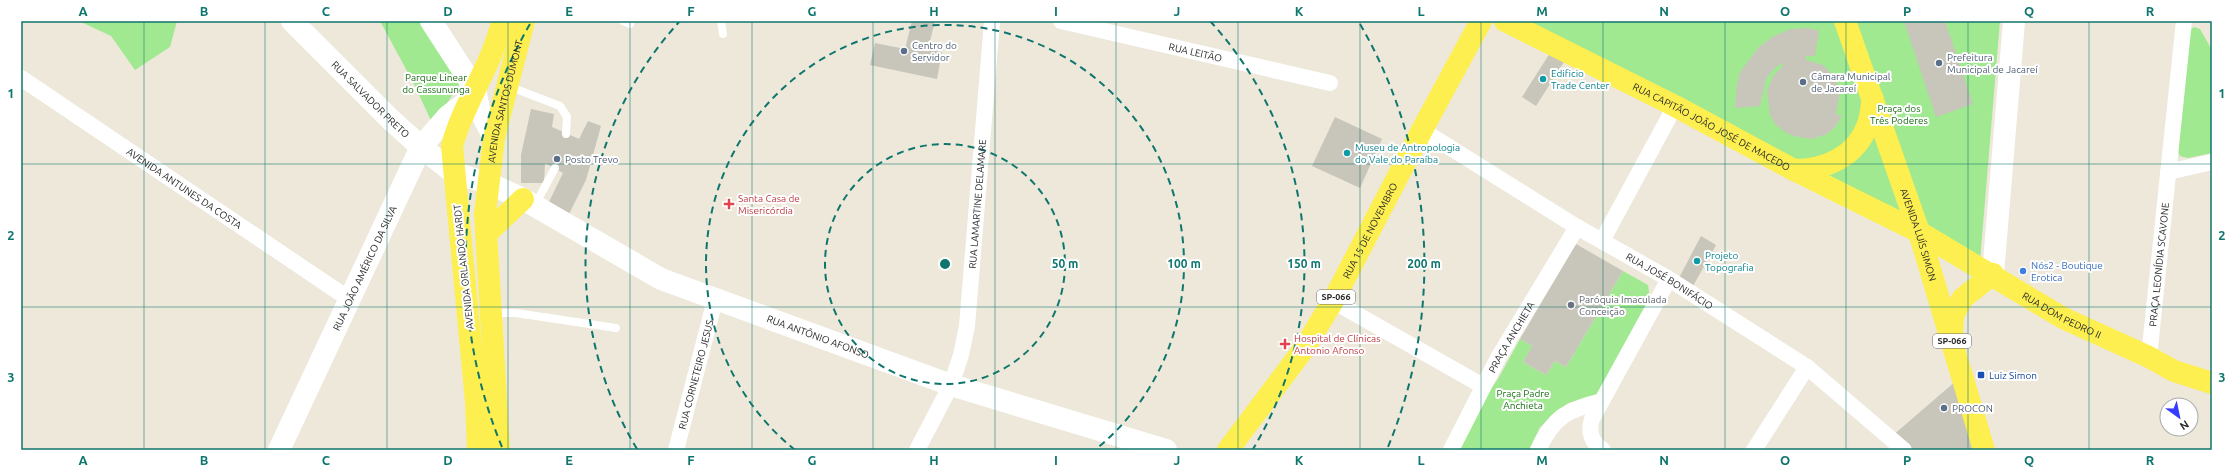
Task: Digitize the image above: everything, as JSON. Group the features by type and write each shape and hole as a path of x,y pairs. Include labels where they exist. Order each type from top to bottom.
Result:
{"main road":[{"name":"AVENIDA SANTOS DUMONT","path":"472,95 488,66 498,42 502,21"},
{"name":"AVENIDA SANTOS DUMONT","path":"488,183 494,138 524,21"},
{"name":"RUA 15 DE NOVEMBRO","path":"1228,450 1303,350 1333,301 1422,130 1481,21"},
{"name":"RUA CAPITÃO JOÃO JOSÉ DE MACEDO","path":"1505,21 1675,106 1794,170 1919,232"},
{"name":"AVENIDA LUÍS SIMON","path":"1845,21 1919,232 1984,450"},
{"name":"AVENIDA ORLANDO HARDT","path":"472,95 458,126 452,146 476,402 478,450"},
{"path":"1794,170 1812,170 1834,163 1851,152 1861,138 1868,123 1873,99"},
{"path":"488,183 486,234 499,450"},
{"path":"486,234 529,202"},
{"name":"RUA DOM PEDRO II","path":"1919,232 1992,274 2063,318 2149,357 2174,371 2212,383"},
{"path":"1952,340 1953,315 1963,298 1992,274"}],"street":[{"name":"RUA SALVADOR PRETO","path":"292,21 421,147 454,173"},
{"path":"431,21 494,138"},
{"name":"RUA LAMARTINE DELAMARE","path":"917,450 951,385 961,355 967,326 968,289 992,21"},
{"name":"RUA LEITÃO","path":"1061,21 1330,84"},
{"path":"1992,274 2014,21"},
{"name":"PRAÇA LEONÍDIA SCAVONE","path":"2149,357 2184,21"},
{"name":"AVENIDA ANTUNES DA COSTA","path":"21,78 348,298"},
{"name":"RUA JOÃO AMÉRICO DA SILVA","path":"280,450 348,298 421,147 448,116 472,95"},
{"path":"1602,241 1675,106"},
{"name":"RUA JOSÉ BONIFÁCIO","path":"1422,130 1577,227 1670,279 1807,367 1904,450"},
{"path":"2168,172 2212,162"},
{"name":"RUA ANTÔNIO AFONSO","path":"454,173 488,183 529,202 661,279 951,385 1166,450"},
{"name":"PRAÇA ANCHIETA","path":"1452,450 1498,358 1577,227"},
{"path":"1603,450 1595,444 1590,435 1592,418 1670,279"},
{"name":"RUA CORNETEIRO JESUS","path":"676,450 715,300"},
{"path":"1333,301 1483,386"},
{"path":"1754,450 1807,367"},
{"path":"1538,450 1547,430 1573,408 1602,401"}],"lane":[{"path":"721,21 723,34"},
{"path":"508,86 560,106 567,117 566,134"},
{"path":"529,202 555,168"},
{"path":"491,312 516,313 616,328"}],"green space":[{"path":"79,21 177,21 170,47 135,70 111,36"},
{"name":"Parque Linear do Cassununga","path":"380,21 425,21 460,83 433,125 414,84"},
{"name":"Praça dos Três Poderes","path":"1523,21 2000,21 1980,261"},
{"path":"2194,27 2200,29 2212,50 2212,153 2188,158 2180,156 2177,150 2188,31"},
{"name":"Praça Padre Anchieta","path":"1623,271 1648,285 1650,298 1596,396 1568,403 1540,427 1529,450 1457,450 1474,412 1498,379 1520,339 1532,346 1523,362 1546,375 1555,361 1566,367"}],"building":[{"name":"Centro do Servidor","path":"912,21 935,21 928,49 942,52 937,79 870,65 875,43 905,49"},
{"name":"Prefeitura Municipal de Jacareí","path":"1904,21 1945,21 1973,104 1936,117"},
{"name":"Câmara Municipal de Jacareí","path":"1808,28 1819,31 1815,56 1806,56 1806,60 1823,65 1835,77 1840,92 1836,114 1842,116 1835,127 1827,134 1812,139 1793,136 1785,132 1776,125 1770,115 1767,91 1773,76 1783,66 1782,63 1773,70 1766,79 1760,106 1735,108 1737,84 1740,72 1759,47 1774,36 1791,29"},
{"name":"Edificio Trade Center","path":"1550,53 1564,62 1536,106 1522,97"},
{"name":"Posto Trevo","path":"531,109 554,114 552,127 579,139 588,121 601,126 586,180 568,216 548,204 563,173 545,163 544,183 521,183 521,155"},
{"name":"Museu de Antropologia do Vale do Paraíba","path":"1335,117 1382,139 1360,188 1312,166"},
{"name":"Projeto Topografia","path":"1701,236 1716,245 1693,286 1679,278"},
{"name":"Paróquia Imaculada Conceição","path":"1576,244 1623,271 1566,367 1555,361 1546,375 1523,362 1532,346 1520,339"},
{"name":"PROCON","path":"1957,380 1976,450 1908,450 1891,437"}],"place":[{"name":"Centro do Servidor","path":"904,51"},
{"name":"Prefeitura Municipal de Jacareí","path":"1939,63"},
{"name":"Edificio Trade Center","path":"1543,79"},
{"name":"Câmara Municipal de Jacareí","path":"1803,82"},
{"name":"Museu de Antropologia do Vale do Paraíba","path":"1347,153"},
{"name":"Posto Trevo","path":"557,159"},
{"name":"Santa Casa de Misericórdia","path":"729,204"},
{"name":"Projeto Topografia","path":"1697,261"},
{"name":"Nós2 - Boutique Erotica","path":"2023,271"},
{"name":"Paróquia Imaculada Conceição","path":"1571,305"},
{"name":"Hospital de Clínicas Antonio Afonso","path":"1285,344"},
{"name":"Luiz Simon","path":"1981,375"},
{"name":"PROCON","path":"1944,408"}]}
